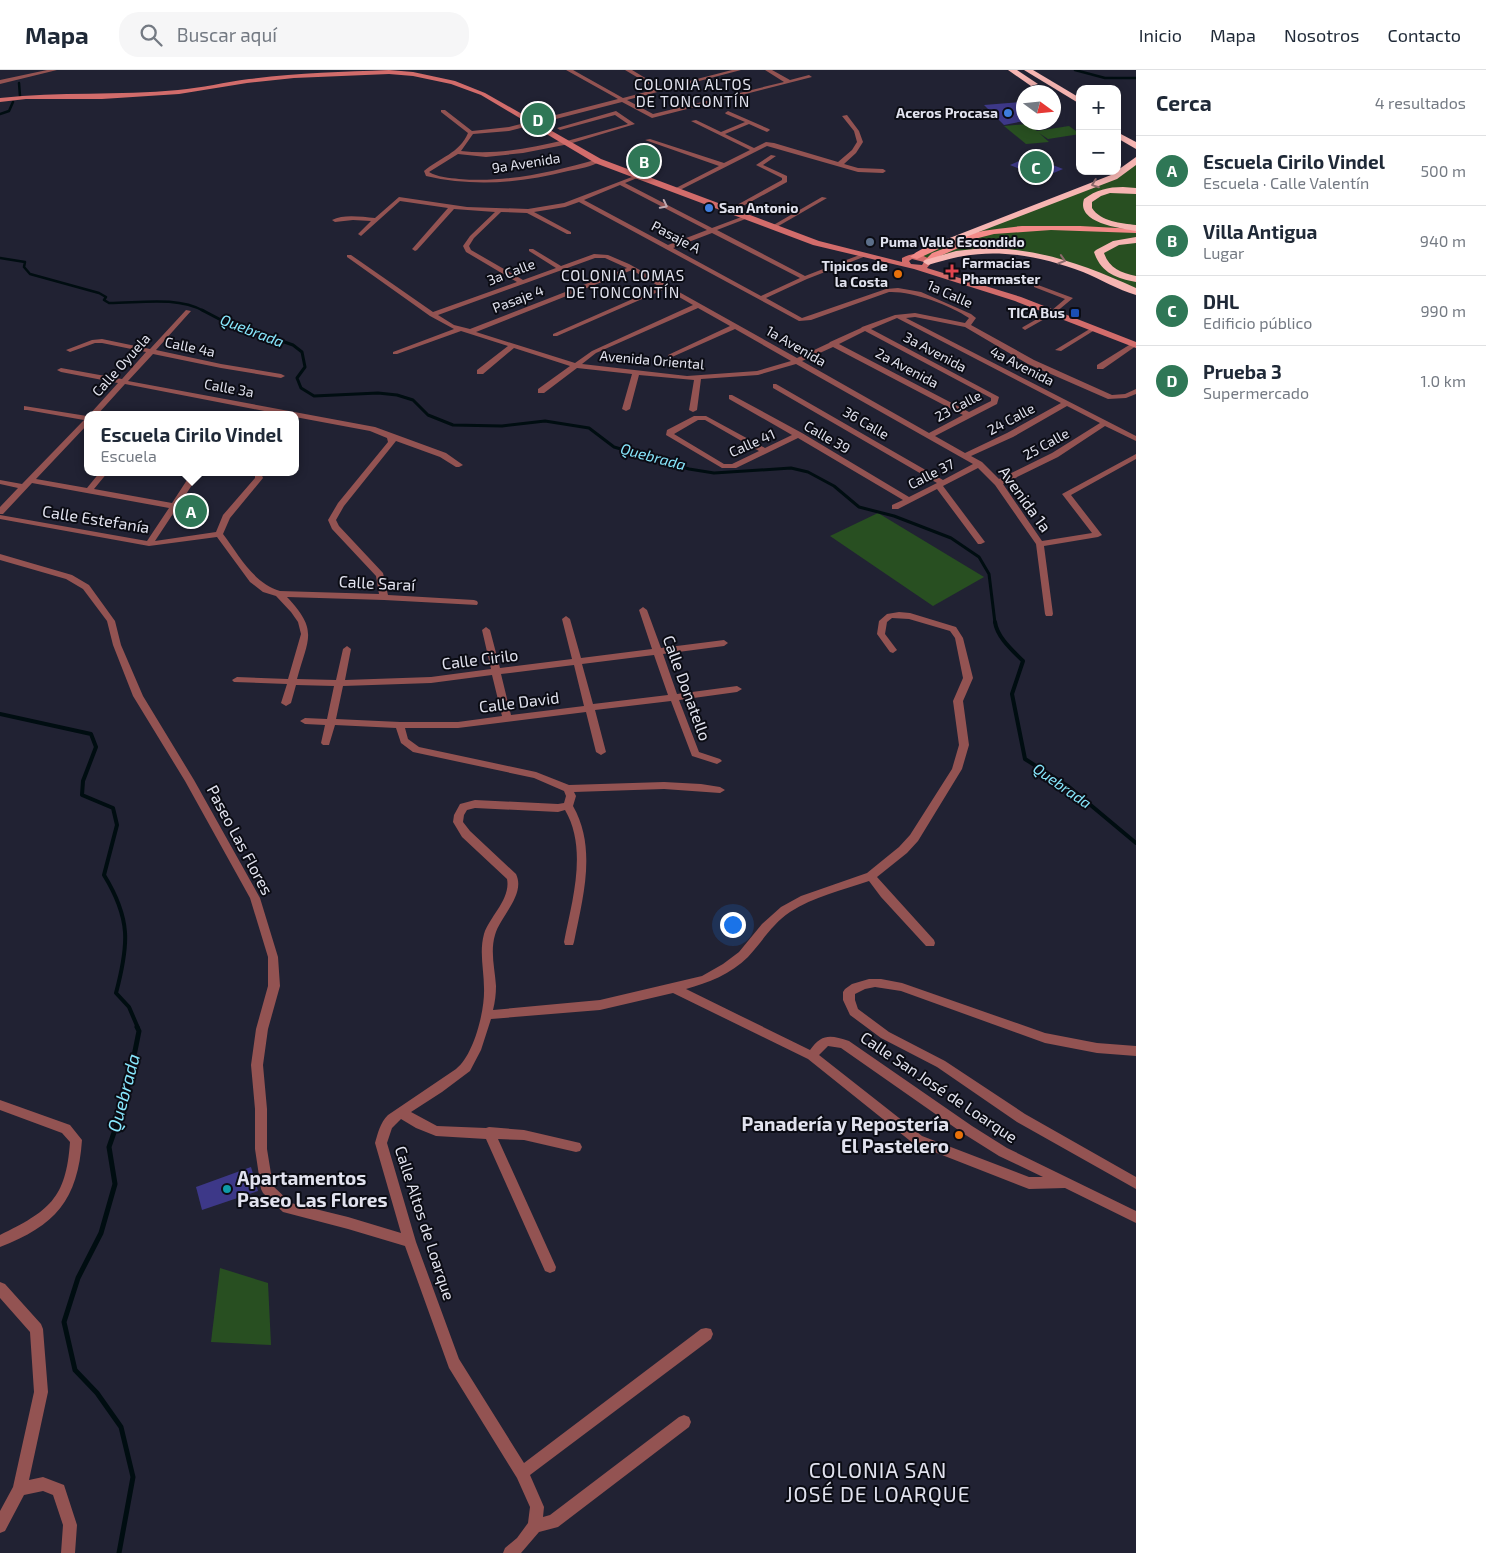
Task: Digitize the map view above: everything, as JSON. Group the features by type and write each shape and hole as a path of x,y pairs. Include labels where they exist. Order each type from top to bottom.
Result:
{"highway":[{"path":"1012,70 1037,85"},
{"path":"1028,70 1076,100"},
{"path":"1061,99 1076,109"},
{"path":"1121,129 1133,141 1136,155"},
{"path":"1121,136 1133,141"},
{"path":"947,241 1114,177 1130,168 1136,160"},
{"path":"1136,191 1100,192 1087,201 1087,206 1089,211 1107,222 1136,229"},
{"path":"1136,238 1106,245 1099,252 1101,263 1110,271 1136,279"},
{"path":"928,262 952,254 980,251 1028,253 1068,262 1136,292"}],"main road":[{"path":"0,100 26,97 134,95 179,92 247,81 294,76 396,72 439,79 483,94 598,161 816,243 876,258 928,262 948,276"},
{"path":"910,260 947,241 977,234 1030,228 1136,229"},
{"path":"917,268 928,262 935,255 951,248 1011,234 1062,232 1136,238"},
{"path":"910,260 917,268 948,276 1053,312 1135,345"}],"street":[{"path":"0,80 39,70"},
{"path":"0,80 54,70"},
{"path":"569,70 646,114 655,116 809,77"},
{"path":"628,70 662,90"},
{"path":"443,111 471,132 499,131 738,70"},
{"path":"768,70 789,82"},
{"path":"634,74 640,72"},
{"path":"560,128 624,111"},
{"path":"456,152 504,156 632,124 616,113"},
{"path":"728,113 767,130"},
{"path":"840,164 856,151 860,145 860,138 856,128 845,116"},
{"path":"694,121 754,150"},
{"path":"720,134 750,122"},
{"path":"456,152 466,142 471,132"},
{"path":"648,140 723,166"},
{"path":"676,190 763,144 771,144 858,170 883,171"},
{"name":"9a Avenida","path":"456,152 428,170 427,174 466,180 502,181 550,174 598,161"},
{"path":"730,211 785,180 785,177 759,165 773,156"},
{"path":"362,234 399,199 452,207 499,211 528,211 556,207 640,176"},
{"path":"620,183 805,278"},
{"path":"773,227 824,198"},
{"name":"Pasaje A","path":"579,199 761,298"},
{"path":"415,248 452,207"},
{"path":"499,211 472,237 466,246 468,251 522,282"},
{"path":"528,211 569,233"},
{"path":"669,247 746,217"},
{"path":"335,220 353,218 375,220"},
{"path":"531,250 559,267"},
{"name":"3a Calle","path":"432,315 559,267 600,255"},
{"name":"1a Avenida","path":"600,255 610,257 665,286 979,464"},
{"path":"761,298 805,278 864,255"},
{"name":"Avenida Oriental","path":"349,256 432,315 461,329 574,365 636,373 698,378 758,373 796,361 864,328 897,316 928,316 967,325"},
{"name":"Pasaje 4","path":"469,332 632,268"},
{"path":"555,335 665,286"},
{"path":"1025,328 1053,312 1070,298 1036,286"},
{"name":"1a Calle","path":"761,298 771,305 805,320 888,290 905,289 972,317 972,320 967,325 1030,362 1099,392 1120,398 1136,391"},
{"path":"541,391 594,352 699,305"},
{"name":"Calle Oyuela","path":"97,411 188,311"},
{"name":"4a Avenida","path":"897,316 1136,439"},
{"path":"670,356 736,326"},
{"name":"3a Avenida","path":"864,328 994,397"},
{"path":"1059,350 1095,328"},
{"path":"395,353 461,329"},
{"name":"Calle 4a","path":"70,350 94,341 281,376"},
{"name":"2a Avenida","path":"832,343 970,415"},
{"path":"1100,367 1135,345"},
{"path":"480,372 512,346"},
{"name":"Calle 3a","path":"61,370 276,411"},
{"path":"626,409 636,373"},
{"path":"693,410 698,378"},
{"name":"36 Calle","path":"776,386 941,484"},
{"name":"Calle 39","path":"732,397 909,500"},
{"name":"23 Calle","path":"930,436 994,402 994,397"},
{"name":"24 Calle","path":"965,456 1010,435 1067,404"},
{"path":"27,408 84,419"},
{"name":"Calle 3a","path":"299,415 372,429 430,450 459,465"},
{"name":"Calle 41","path":"764,451 702,417 670,432 670,435 727,467 733,466 799,435"},
{"path":"0,512 84,423"},
{"name":"25 Calle","path":"998,483 1055,455 1105,423"},
{"path":"384,597 380,576 335,527 332,520 341,505 392,442 391,437"},
{"path":"1040,544 1098,535 1066,494 1136,456"},
{"name":"Calle 37","path":"895,507 979,464"},
{"name":"Avenida 1a","path":"979,464 998,483 1040,544 1049,614"},
{"path":"89,490 101,476"},
{"path":"258,476 259,478 226,517 219,534 253,580 266,590 278,594 302,622 305,634 286,703"},
{"path":"0,482 28,483 89,490 173,506"},
{"path":"149,544 190,482"},
{"path":"941,484 981,542"},
{"name":"Calle Estefanía","path":"0,517 149,544 219,534"},
{"name":"Paseo Las Flores","path":"0,557 69,577 86,587 111,620 118,645 138,696 189,780 255,898 273,957 274,986 262,1030 257,1065 261,1109 261,1149 267,1189 287,1208 348,1223 410,1242"},
{"name":"Calle Saraí","path":"278,594 384,597 474,603"},
{"name":"Calle Donatello","path":"643,610 695,754 717,761"},
{"path":"486,1015 600,1005 705,979 727,967 743,955 766,928 785,910 805,899 871,876 914,838 957,769 964,745 958,701 968,678 959,638 953,629 946,626 910,616 890,616 883,621 881,634 893,650"},
{"path":"566,619 601,752"},
{"path":"486,630 507,718"},
{"name":"Calle Cirilo","path":"237,680 338,683 431,680 724,643"},
{"path":"326,743 338,683 347,650"},
{"name":"Calle David","path":"305,721 400,725 458,725 737,689"},
{"path":"400,725 402,738 406,745 416,750 536,775 568,789 667,786 704,787 720,790"},
{"path":"568,789 571,796 568,806 575,815 578,824 582,874 569,942"},
{"name":"Calle Altos de Loarque","path":"534,1526 537,1507 522,1473 454,1363 410,1242 381,1143 384,1131 391,1120 439,1089 466,1068 474,1052 486,1015 490,994 488,939 491,928 513,890 514,882 512,877 466,834 458,822 459,815 464,807 475,804 558,808 568,806"},
{"path":"871,876 930,943"},
{"path":"1136,1051 1097,1048 1045,1038 902,987 879,983 860,984 849,992 849,1000 854,1012 885,1035 941,1064 1021,1118 1136,1182"},
{"path":"674,988 812,1056 918,1140 1029,1183 1068,1183"},
{"name":"Calle San José de Loarque","path":"812,1056 820,1043 830,1040 845,1044 1003,1152 1136,1217"},
{"path":"0,1105 66,1129 76,1140 75,1166 64,1193 44,1218 0,1242"},
{"path":"402,1113 436,1131 524,1135 576,1148"},
{"path":"489,1132 550,1267"},
{"path":"0,1288 36,1329 41,1392 20,1489 0,1526"},
{"path":"522,1473 706,1334"},
{"path":"510,1553 522,1543 534,1526 553,1522 684,1422"},
{"path":"20,1489 43,1484 59,1490 70,1525 68,1553"}],"green space":[{"path":"1016,125 1016,130 1037,131 1061,130 1061,127 1069,126 1076,131 1076,135 1048,139 1039,133 1049,142 1026,144 1004,126"},
{"path":"1136,160 1136,292 1050,257 980,251 928,261 920,257 932,246 1117,175 1121,175 1121,172"},
{"path":"878,513 984,577 933,606 830,536"},
{"path":"220,1268 268,1283 271,1345 211,1342"}],"building":[{"name":"Aceros Procasa","path":"1016,102 1016,123 1004,125 984,105"},
{"path":"1030,156 1063,169 1042,178 1010,165"},
{"name":"Apartamentos Paseo Las Flores","path":"251,1167 258,1191 202,1210 196,1187"}],"waterway":[{"path":"1075,70 1105,78 1136,78"},
{"name":"Quebrada","path":"19,83 20,96"},
{"name":"Quebrada","path":"0,114 9,111 13,102"},
{"name":"Quebrada","path":"0,258 25,262 24,267 30,274 99,293 106,297 104,300 109,303 170,302 182,303 203,311"},
{"name":"Quebrada","path":"203,311 221,320 293,345 302,352 305,367 297,378 301,388 314,396 378,393 397,395 413,400 428,415 453,425 502,426 545,421 589,428 614,447 689,469 714,473 791,468 808,472 834,486 859,507 894,516 951,538 979,557 989,574 995,623"},
{"name":"Quebrada","path":"995,622 1002,638 1023,661 1012,694 1025,759 1069,787 1136,843"},
{"name":"Quebrada","path":"0,714 91,734 96,747 83,781 82,795 113,808 117,825 104,875 119,905 125,932 123,960 116,993 129,1007 138,1028"},
{"name":"Quebrada","path":"119,1553 133,1477 121,1427 97,1393 75,1370 64,1322 78,1278 101,1233 115,1184 109,1147 125,1101 139,1031 137,1027"}],"place":[{"name":"Aceros Procasa","path":"1008,113"},
{"name":"Prueba 3","path":"538,119"},
{"name":"Villa Antigua","path":"644,161"},
{"name":"DHL","path":"1036,167"},
{"name":"San Antonio","path":"709,208"},
{"name":"Puma Valle Escondido","path":"870,242"},
{"name":"Farmacias Pharmaster","path":"952,271"},
{"name":"Tipicos de la Costa","path":"898,274"},
{"name":"TICA Bus","path":"1075,313"},
{"name":"Escuela Cirilo Vindel","path":"191,511"},
{"name":"Panadería y Repostería El Pastelero","path":"959,1135"},
{"name":"Apartamentos Paseo Las Flores","path":"227,1189"}],"district":[{"name":"COLONIA ALTOS DE TONCONTÍN","path":"693,94"},
{"name":"COLONIA LOMAS DE TONCONTÍN","path":"623,284"},
{"name":"COLONIA SAN JOSÉ DE LOARQUE","path":"878,1483"}]}
